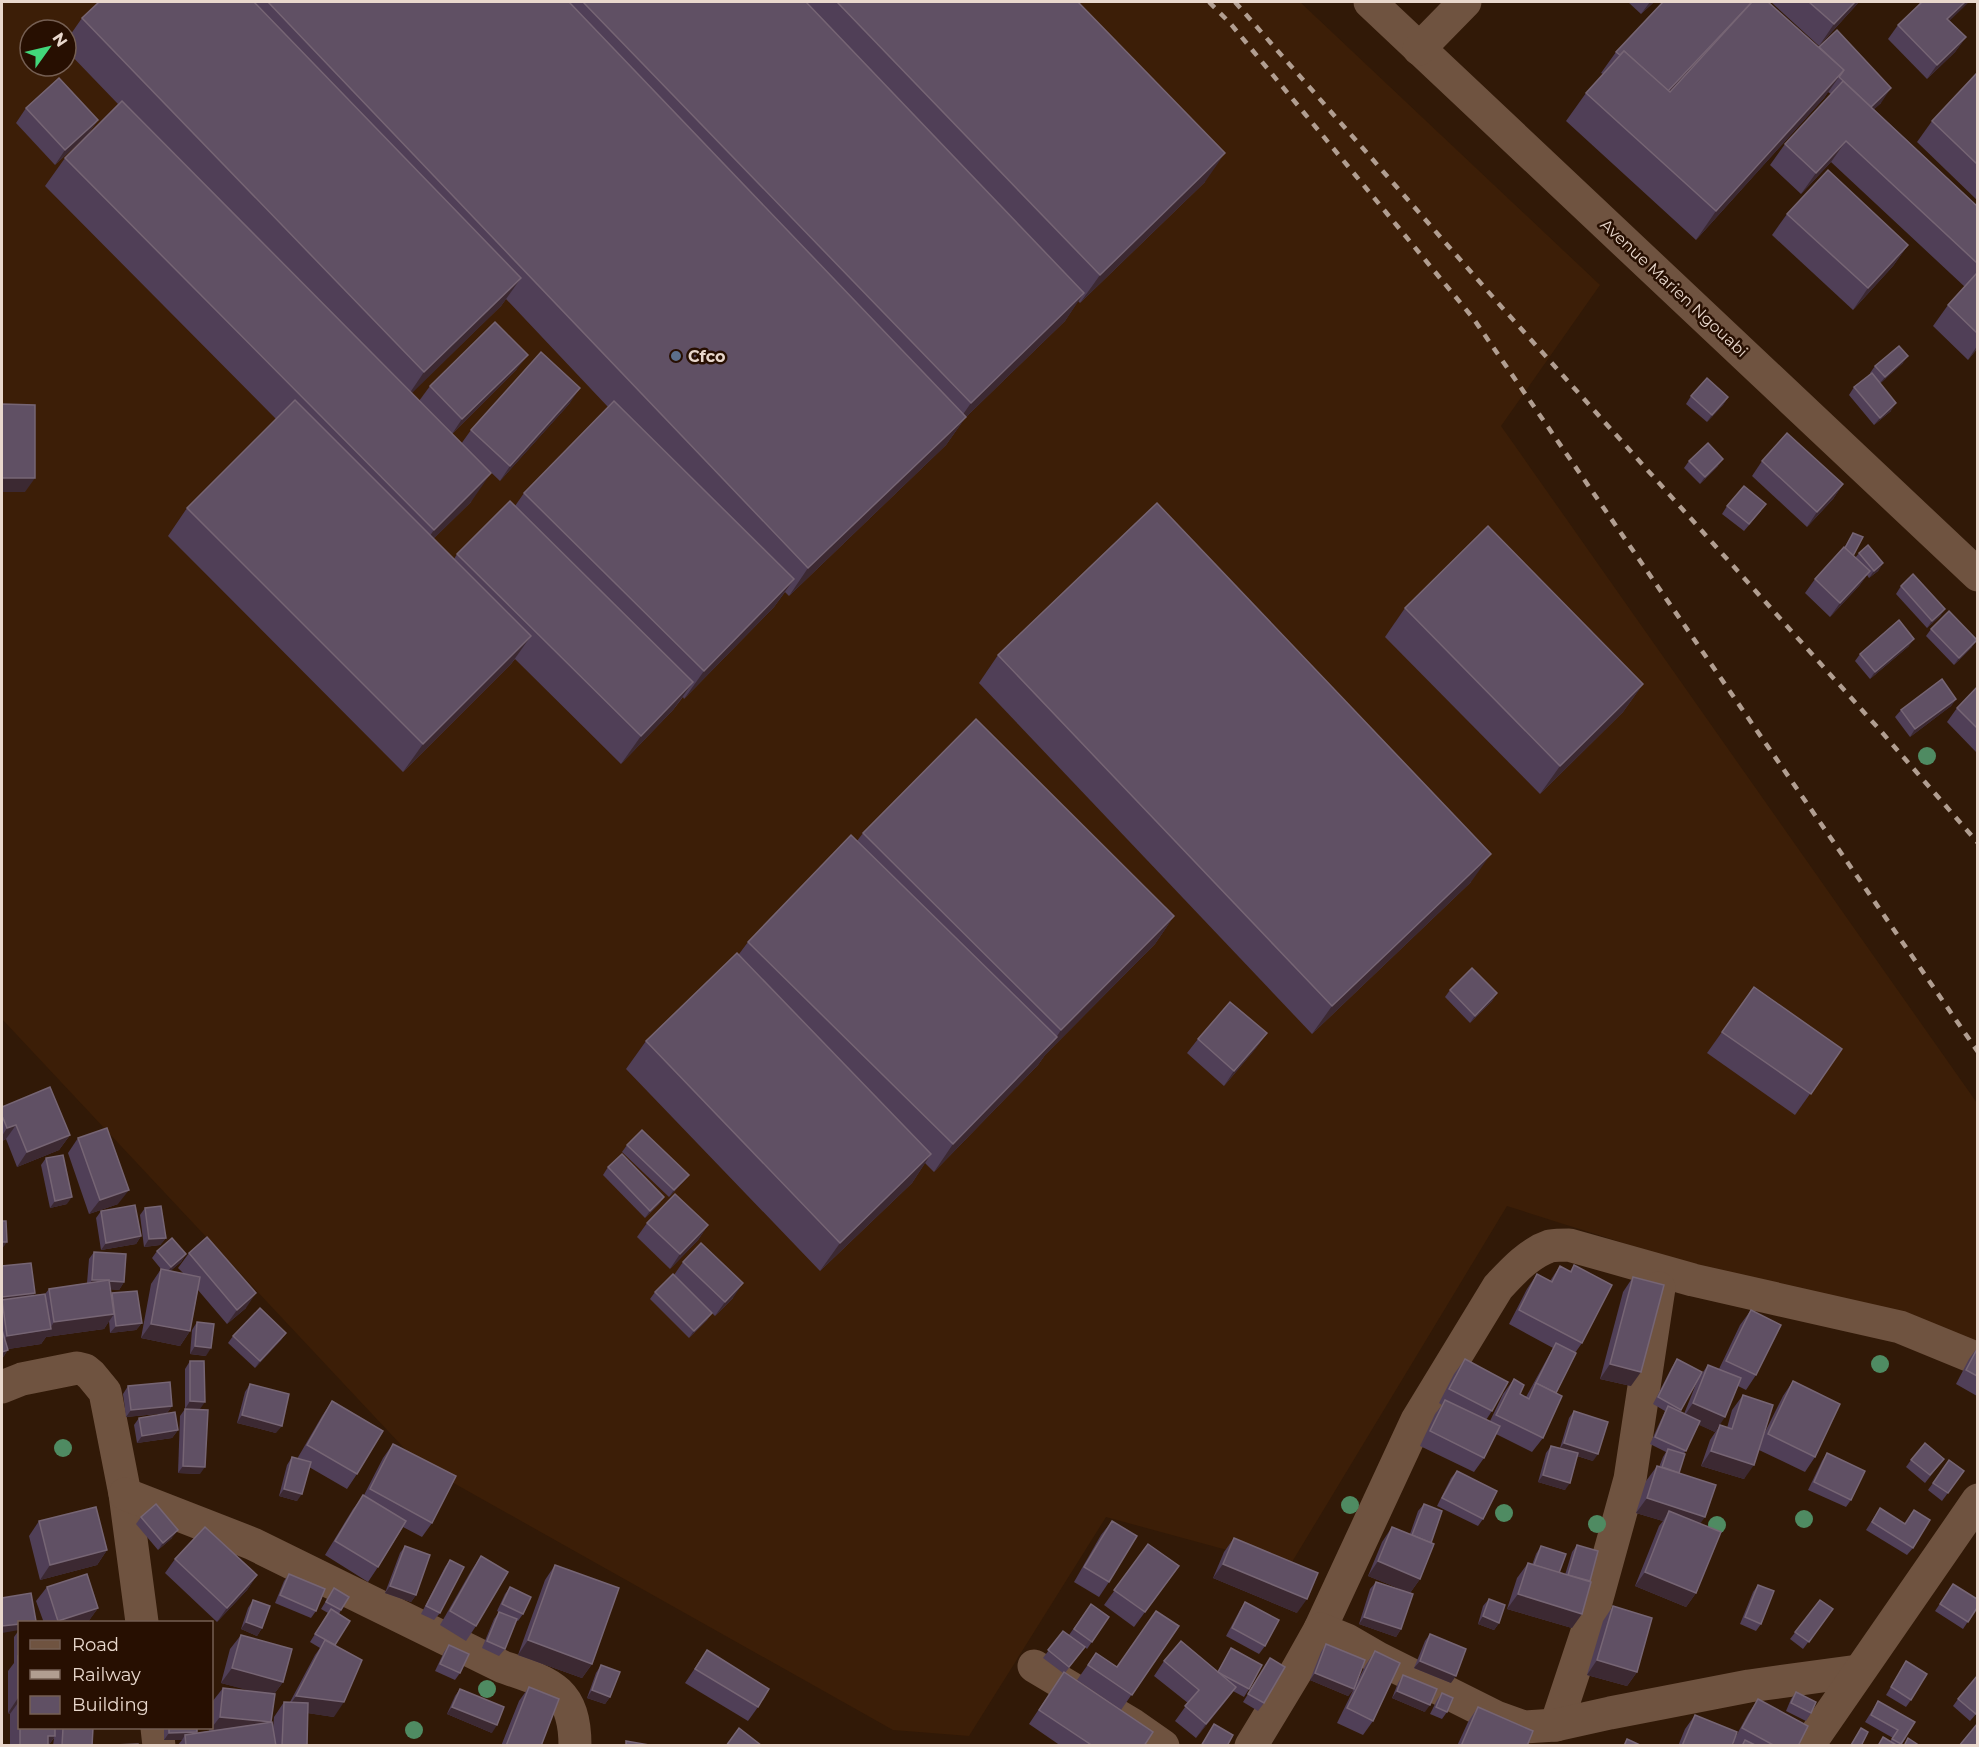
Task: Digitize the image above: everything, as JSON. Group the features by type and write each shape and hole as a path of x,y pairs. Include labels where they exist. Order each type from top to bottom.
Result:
{"street":[{"name":"Avenue Marien Ngouabi","path":"1370,2 1977,575"},
{"path":"1419,49 1465,2"},
{"path":"1251,1746 1320,1629 1418,1420 1498,1287 1534,1254 1551,1246 1569,1245 1661,1271 1900,1327 1977,1359"},
{"path":"1556,1725 1591,1620 1630,1479 1661,1271"},
{"path":"2,1386 22,1379 77,1368 91,1375 105,1392 125,1494 142,1621"},
{"path":"125,1494 253,1545 503,1666 538,1679 560,1692 568,1705 575,1726 575,1746"},
{"path":"1808,1746 1977,1500"},
{"path":"1320,1629 1347,1640 1496,1717 1524,1727 1556,1725 1749,1686 1858,1671"},
{"path":"1034,1666 1133,1725 1163,1746"},
{"path":"157,1729 159,1746"}],"shaded area":[{"name":"Cfco","path":"2,2 1300,2 1600,285 1501,426 1977,1103 1977,1355 1507,1206 1289,1567 1106,1517 969,1736 893,1730 418,1463 2,1019"}],"building":[{"path":"99,2 254,2 521,278 424,372 82,18"},
{"path":"268,2 569,2 966,417 808,568"},
{"path":"583,2 806,2 1084,293 971,403"},
{"path":"837,2 1078,2 1225,153 1100,275"},
{"path":"1663,2 1752,2 1668,91 1624,51 1620,55 1616,52"},
{"path":"1752,2 1768,2 1844,70 1716,211 1586,93 1624,51 1670,92"},
{"path":"1809,2 1855,2 1834,24"},
{"path":"1922,2 1965,2 1947,19 1966,37 1937,65 1898,25"},
{"path":"1837,30 1891,88 1871,107 1839,77 1844,70 1819,47"},
{"path":"1977,73 1977,164 1932,121"},
{"path":"59,78 98,120 65,150 26,108"},
{"path":"1843,81 1977,206 1977,263 1846,141 1816,173 1785,144"},
{"path":"122,101 491,473 434,530 65,158"},
{"path":"1828,170 1908,245 1868,288 1787,214"},
{"path":"1977,273 1977,333 1948,305"},
{"path":"495,322 528,355 462,419 430,386"},
{"path":"1899,346 1908,356 1885,377 1875,366"},
{"path":"541,352 580,388 510,466 471,430"},
{"path":"1872,373 1896,403 1880,418 1854,387"},
{"path":"1707,378 1728,397 1712,415 1691,396"},
{"path":"295,400 531,636 423,744 187,508"},
{"path":"614,401 794,579 704,671 524,493"},
{"path":"2,404 35,405 35,478 2,478"},
{"path":"1787,433 1843,484 1817,512 1762,461"},
{"path":"1708,443 1723,459 1705,477 1689,461"},
{"path":"1744,486 1766,504 1749,524 1727,506"},
{"path":"510,501 693,682 641,736 457,554"},
{"path":"1157,503 1491,854 1332,1006 998,655"},
{"path":"1488,526 1643,684 1560,766 1405,608"},
{"path":"1853,533 1863,537 1853,556 1845,548"},
{"path":"1868,545 1883,563 1874,571 1859,553"},
{"path":"1844,547 1870,571 1840,603 1815,579"},
{"path":"1913,574 1945,609 1932,621 1901,586"},
{"path":"1949,611 1977,640 1959,658 1931,629"},
{"path":"1899,620 1914,639 1875,672 1860,654"},
{"path":"1942,679 1956,699 1915,729 1901,710"},
{"path":"1977,687 1977,728 1957,708"},
{"path":"976,719 1174,916 1061,1030 863,833"},
{"path":"851,835 1057,1037 953,1144 748,942"},
{"path":"737,953 931,1154 840,1243 646,1041"},
{"path":"1472,968 1497,993 1475,1016 1450,990"},
{"path":"1754,987 1842,1049 1811,1094 1722,1032"},
{"path":"1230,1002 1267,1033 1234,1071 1198,1039"},
{"path":"50,1087 70,1135 27,1152 16,1125 7,1128 2,1119 2,1107"},
{"path":"107,1128 129,1190 100,1200 78,1138"},
{"path":"642,1130 689,1175 674,1190 627,1145"},
{"path":"622,1154 664,1197 650,1211 608,1167"},
{"path":"63,1155 72,1197 55,1201 46,1158"},
{"path":"675,1194 708,1225 680,1254 647,1223"},
{"path":"135,1205 141,1236 106,1243 101,1211"},
{"path":"161,1206 166,1238 149,1239 145,1208"},
{"path":"2,1221 6,1221 7,1242 2,1242"},
{"path":"207,1237 256,1293 237,1310 189,1253"},
{"path":"172,1238 186,1254 171,1267 157,1251"},
{"path":"701,1243 743,1283 725,1302 683,1262"},
{"path":"94,1252 126,1254 124,1282 92,1280"},
{"path":"31,1263 35,1293 2,1297 2,1266"},
{"path":"1574,1265 1612,1285 1582,1343 1519,1310 1537,1274 1552,1282 1560,1266 1571,1272"},
{"path":"161,1269 200,1277 190,1331 151,1324"},
{"path":"673,1274 712,1313 694,1331 655,1292"},
{"path":"1633,1277 1664,1285 1641,1372 1610,1364"},
{"path":"109,1280 114,1314 54,1322 49,1289"},
{"path":"137,1291 142,1323 116,1326 112,1293"},
{"path":"45,1294 51,1329 7,1336 2,1300"},
{"path":"260,1308 286,1333 260,1361 233,1336"},
{"path":"1751,1310 1781,1325 1756,1375 1726,1361"},
{"path":"197,1322 214,1324 211,1348 195,1346"},
{"path":"2,1330 8,1350 2,1352"},
{"path":"1556,1343 1576,1353 1556,1393 1536,1383"},
{"path":"1977,1349 1977,1376 1966,1370"},
{"path":"1465,1359 1508,1382 1492,1411 1449,1389"},
{"path":"1677,1359 1702,1372 1681,1410 1658,1397"},
{"path":"190,1361 204,1361 205,1402 190,1401"},
{"path":"1708,1365 1741,1378 1725,1417 1693,1403"},
{"path":"1514,1379 1524,1385 1520,1394 1529,1399 1536,1383 1562,1396 1543,1438 1496,1415"},
{"path":"1793,1381 1840,1404 1815,1457 1768,1434"},
{"path":"170,1382 172,1406 131,1410 128,1386"},
{"path":"250,1384 289,1394 282,1426 242,1415"},
{"path":"1743,1395 1773,1405 1754,1465 1711,1451 1720,1425 1732,1429"},
{"path":"1445,1400 1500,1426 1484,1458 1430,1431"},
{"path":"332,1401 383,1431 357,1474 307,1445"},
{"path":"1668,1406 1700,1421 1686,1451 1655,1437"},
{"path":"185,1409 208,1410 205,1467 183,1466"},
{"path":"1574,1411 1608,1422 1598,1454 1564,1443"},
{"path":"175,1412 178,1430 142,1436 139,1418"},
{"path":"1925,1443 1944,1459 1930,1475 1911,1460"},
{"path":"393,1444 456,1476 432,1523 370,1489"},
{"path":"1551,1446 1578,1453 1570,1483 1543,1475"},
{"path":"1668,1449 1685,1454 1679,1473 1662,1467"},
{"path":"1827,1453 1865,1471 1851,1500 1814,1482"},
{"path":"292,1457 311,1462 302,1494 284,1489"},
{"path":"1949,1460 1964,1471 1948,1493 1933,1483"},
{"path":"1657,1466 1716,1485 1705,1517 1647,1498"},
{"path":"1457,1471 1497,1491 1483,1519 1442,1498"},
{"path":"363,1495 406,1521 378,1567 335,1541"},
{"path":"156,1504 178,1530 163,1543 141,1517"},
{"path":"1424,1504 1442,1511 1431,1543 1412,1535"},
{"path":"96,1507 107,1550 50,1565 39,1521"},
{"path":"1880,1508 1905,1524 1914,1510 1930,1520 1913,1548 1872,1522"},
{"path":"1669,1511 1721,1532 1696,1593 1645,1572"},
{"path":"1112,1521 1137,1536 1109,1582 1084,1567"},
{"path":"205,1527 257,1575 227,1608 175,1559"},
{"path":"1392,1527 1434,1544 1420,1579 1378,1561"},
{"path":"1234,1538 1318,1573 1307,1599 1223,1564"},
{"path":"1148,1544 1179,1566 1145,1612 1114,1590"},
{"path":"1577,1545 1598,1551 1590,1581 1568,1575"},
{"path":"405,1546 430,1555 416,1595 390,1586"},
{"path":"1541,1546 1566,1554 1559,1573 1534,1565"},
{"path":"481,1556 508,1572 476,1626 450,1611"},
{"path":"450,1560 464,1567 440,1613 426,1606"},
{"path":"1528,1563 1591,1582 1582,1614 1518,1594"},
{"path":"555,1565 619,1588 592,1664 528,1640"},
{"path":"87,1574 98,1608 58,1621 47,1587"},
{"path":"289,1574 325,1589 316,1611 280,1595"},
{"path":"1376,1582 1413,1594 1401,1629 1364,1617"},
{"path":"1953,1584 1977,1599 1977,1608 1968,1622 1940,1604"},
{"path":"1758,1585 1774,1591 1761,1624 1745,1617"},
{"path":"510,1587 531,1597 523,1614 502,1604"},
{"path":"334,1588 349,1597 341,1610 326,1602"},
{"path":"31,1593 36,1621 18,1621 18,1624 2,1626 2,1598"},
{"path":"1489,1599 1505,1605 1499,1623 1483,1616"},
{"path":"253,1600 270,1606 262,1628 246,1622"},
{"path":"1820,1600 1833,1609 1809,1642 1795,1632"},
{"path":"1245,1602 1279,1620 1265,1646 1232,1628"},
{"path":"1091,1604 1109,1617 1092,1642 1074,1629"},
{"path":"1613,1606 1652,1618 1637,1672 1597,1660"},
{"path":"331,1609 350,1621 335,1645 315,1634"},
{"path":"1156,1611 1179,1626 1132,1695 1088,1665 1096,1653 1117,1667"},
{"path":"499,1612 517,1619 505,1649 487,1641"},
{"path":"1063,1631 1085,1647 1069,1667 1048,1650"},
{"path":"1430,1634 1466,1649 1456,1676 1420,1661"},
{"path":"241,1635 292,1649 283,1682 232,1668"},
{"path":"325,1640 362,1660 344,1702 296,1696"},
{"path":"1181,1641 1236,1687 1206,1724 1185,1706 1199,1690 1164,1661"},
{"path":"1326,1644 1365,1660 1354,1689 1315,1673"},
{"path":"449,1645 469,1654 460,1673 440,1664"},
{"path":"1231,1648 1262,1665 1249,1689 1218,1672"},
{"path":"707,1650 769,1689 758,1707 695,1669"},
{"path":"1375,1651 1400,1663 1373,1721 1347,1708"},
{"path":"1270,1658 1285,1667 1264,1703 1248,1694"},
{"path":"1906,1661 1927,1674 1911,1700 1891,1687"},
{"path":"601,1665 620,1672 610,1697 592,1690"},
{"path":"1064,1672 1153,1732 1144,1746 1093,1746 1039,1710"},
{"path":"1403,1675 1437,1689 1430,1705 1397,1691"},
{"path":"1977,1676 1977,1712 1976,1714 1958,1699"},
{"path":"529,1687 559,1699 541,1746 506,1746"},
{"path":"223,1688 275,1694 271,1722 220,1717"},
{"path":"460,1689 504,1707 497,1725 452,1707"},
{"path":"1796,1692 1816,1702 1811,1713 1791,1703"},
{"path":"1442,1693 1453,1698 1447,1712 1436,1707"},
{"path":"1758,1699 1808,1726 1798,1746 1775,1746 1742,1728"},
{"path":"1878,1701 1915,1722 1901,1744 1892,1739 1898,1730 1871,1715"},
{"path":"284,1702 308,1703 307,1746 282,1746"},
{"path":"1478,1707 1533,1731 1527,1746 1461,1746"},
{"path":"1695,1715 1737,1732 1732,1746 1682,1746"},
{"path":"272,1722 276,1746 186,1746 185,1735"},
{"path":"1214,1724 1233,1735 1227,1746 1201,1746"},
{"path":"1977,1724 1977,1746 1959,1746"},
{"path":"739,1728 762,1746 726,1746"},
{"path":"1861,1728 1868,1732 1861,1746 1851,1745"},
{"path":"20,1729 55,1729 55,1736 48,1736 48,1746 20,1746"},
{"path":"63,1729 93,1729 92,1746 62,1746"},
{"path":"169,1729 197,1729 197,1732 169,1733"},
{"path":"1883,1737 1898,1746 1878,1746"},
{"path":"1908,1738 1920,1746 1904,1746"},
{"path":"1627,1739 1642,1746 1624,1746"},
{"path":"1745,1740 1757,1746 1742,1746"},
{"path":"626,1741 655,1746 626,1746"},
{"path":"138,1744 138,1746 114,1746 114,1745"}],"railway":[{"path":"1209,2 1230,23 1473,318 1978,1052"},
{"path":"1235,2 1499,304 1978,843"}],"place":[{"name":"Cfco","path":"676,356"}]}
